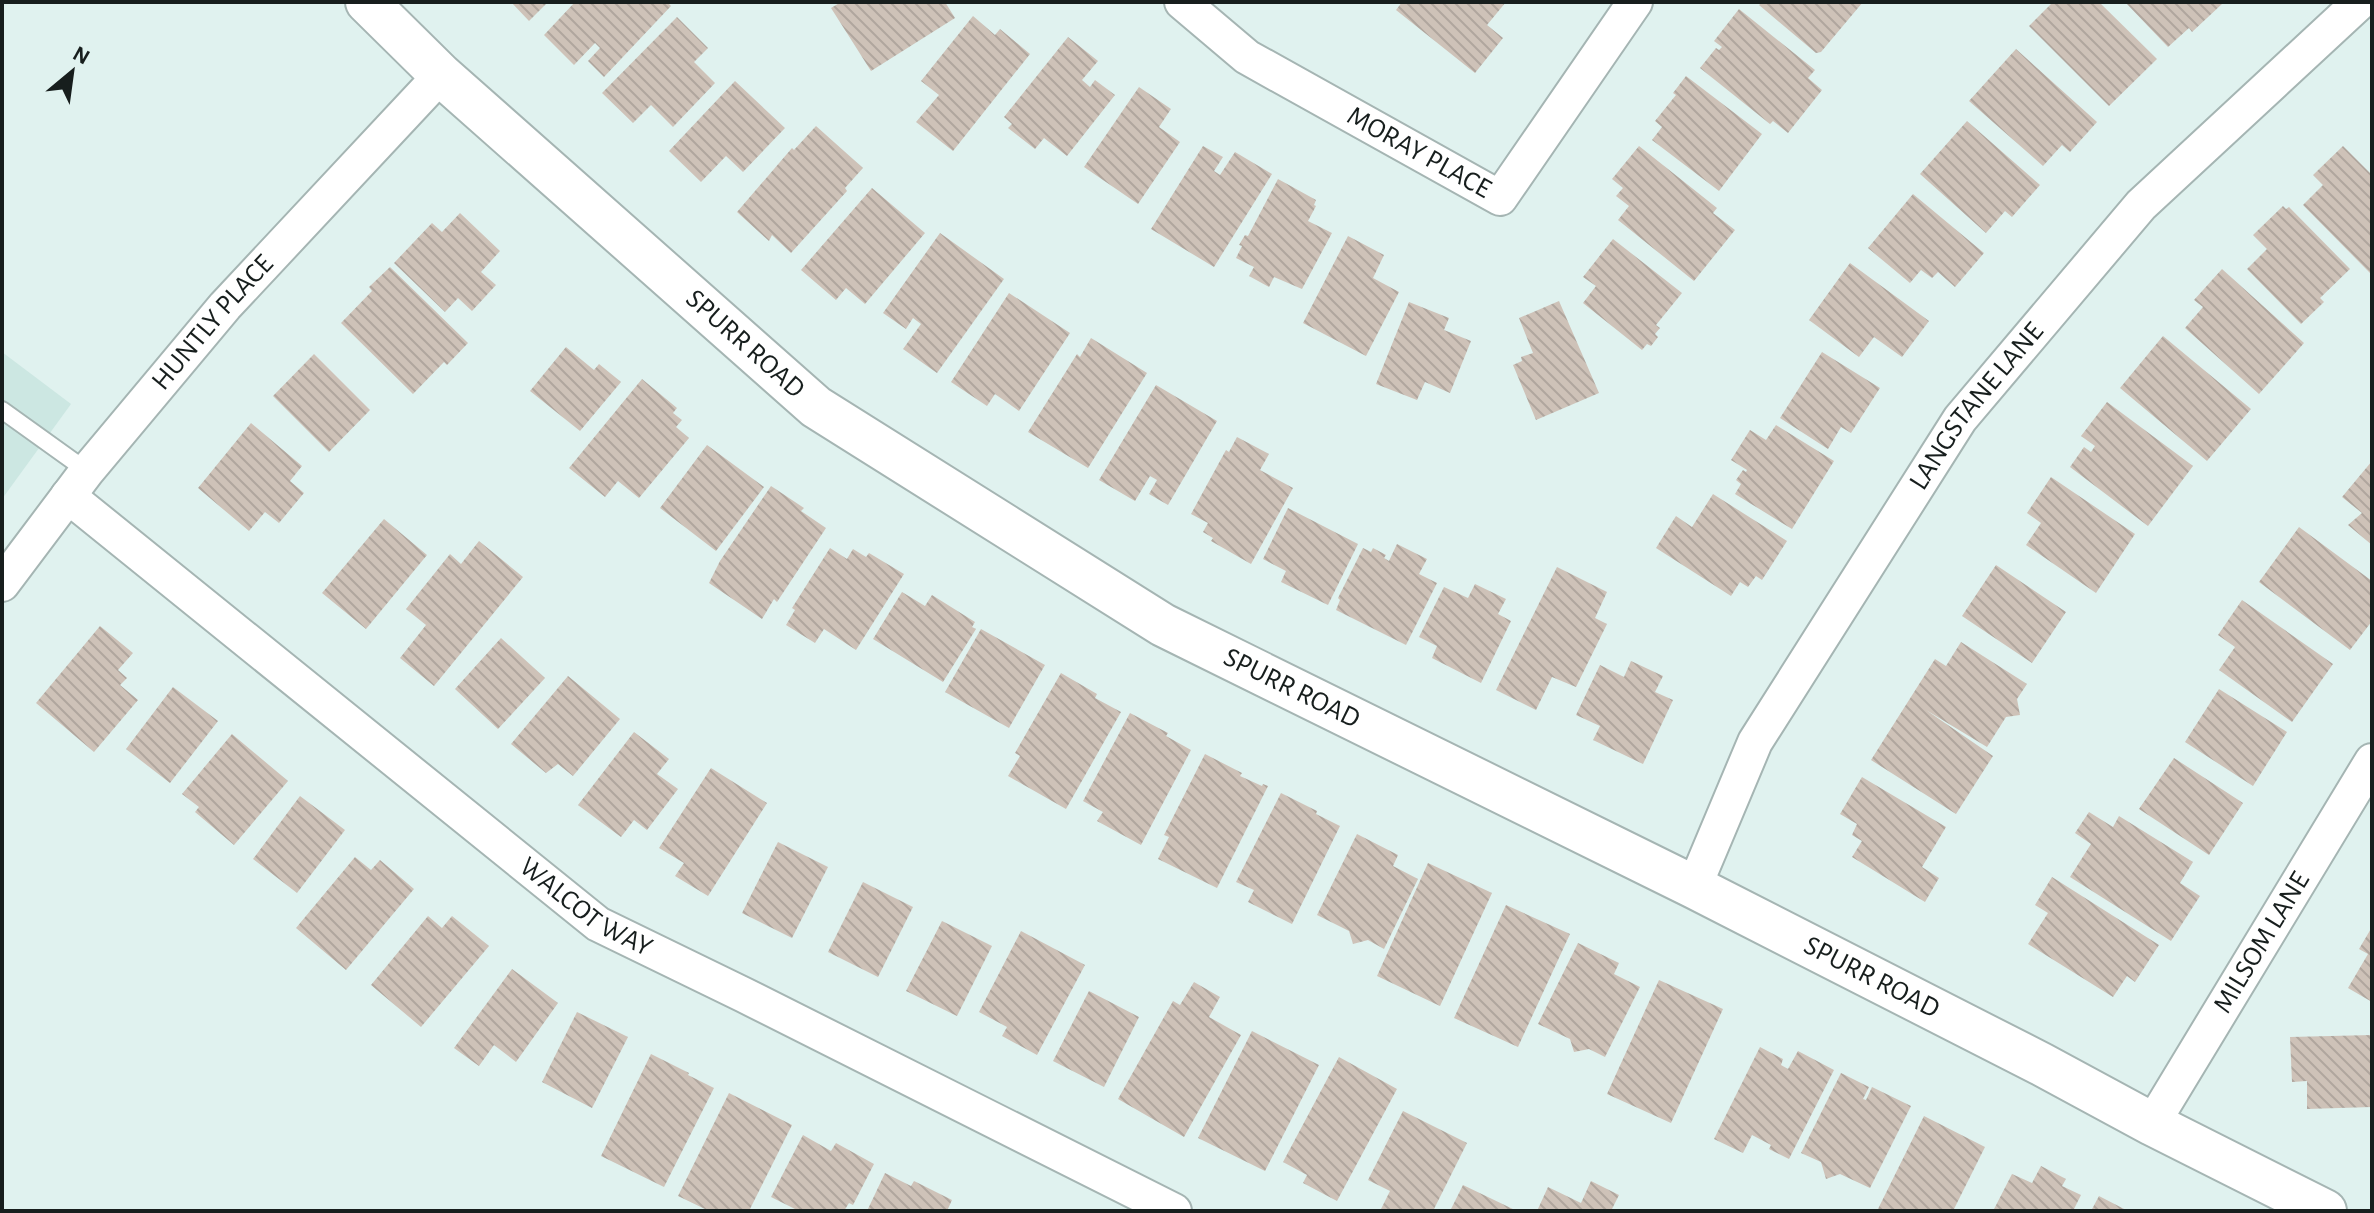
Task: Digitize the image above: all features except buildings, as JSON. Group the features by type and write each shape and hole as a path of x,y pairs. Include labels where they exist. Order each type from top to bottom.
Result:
{"street":[{"name":"SPURR ROAD","path":"367,2 441,75 816,407 1163,625 1694,887 2325,1211"},
{"name":"MORAY PLACE","path":"1182,2 1247,57 1500,198 1635,2"},
{"name":"LANGSTANE LANE","path":"1694,887 1755,742 1960,419 2141,205 2360,2"},
{"name":"HUNTLY PLACE","path":"2,584 78,484 225,306 441,75"},
{"name":"WALCOT WAY","path":"78,484 598,924 758,1001 1174,1211"},
{"name":"MILSOM LANE","path":"2152,1124 2372,761"}],"lane":[{"path":"2,410 78,484"}],"shaded area":[{"path":"2,352 71,404 2,499"}]}
